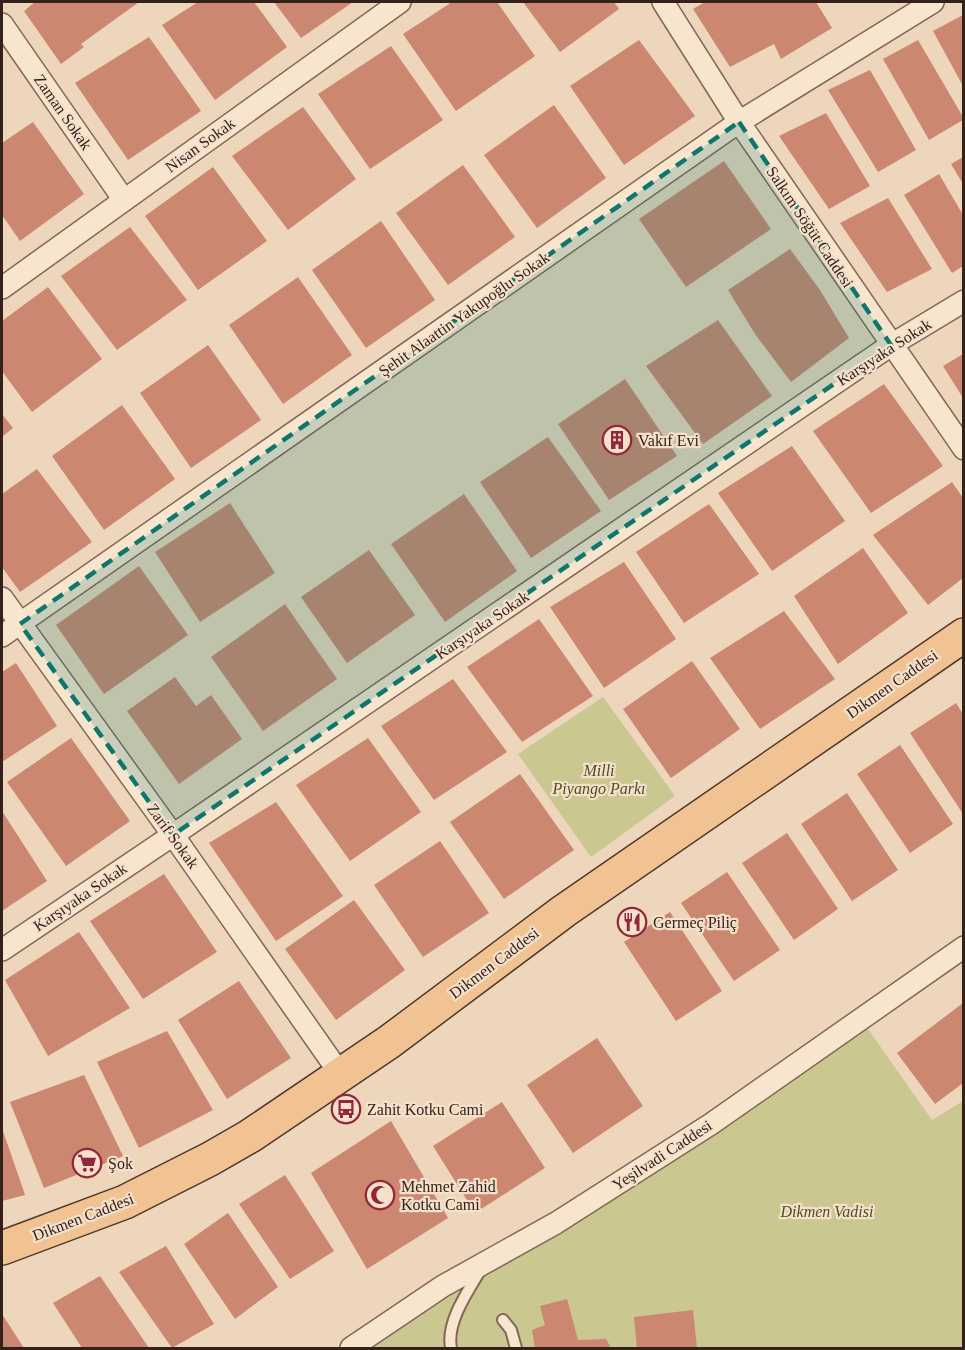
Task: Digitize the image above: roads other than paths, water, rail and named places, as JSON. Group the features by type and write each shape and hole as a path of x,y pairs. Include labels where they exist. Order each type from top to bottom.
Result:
{"main road":[{"name":"Dikmen Caddesi","path":"2,1248 125,1202 165,1183 250,1136 341,1075 573,905 963,635"}],"street":[{"name":"Nisan Sokak","path":"2,288 400,2"},
{"name":"Salkım Söğüt Caddesi","path":"663,2 739,122 963,449"},
{"name":"Şehit Alaattin Yakupoğlu Sokak","path":"2,636 739,122 933,2"},
{"name":"Zaman Sokak","path":"2,24 124,200"},
{"name":"Karşıyaka Sokak","path":"2,950 891,345 963,301"},
{"name":"Zarif Sokak","path":"2,598 173,835 341,1075"},
{"name":"Yeşilvadi Caddesi","path":"351,1348 443,1286 556,1223 711,1124 963,947"}],"lane":[{"path":"450,1348 452,1331 459,1309 485,1262"},
{"path":"503,1320 511,1330 516,1348"}],"place":[{"name":"Vakıf Evi","path":"617,440"},
{"name":"Germeç Piliç","path":"632,922"},
{"name":"Zahit Kotku Cami","path":"346,1109"},
{"name":"Şok","path":"87,1163"},
{"name":"Mehmet Zahid Kotku Cami","path":"380,1195"}],"park label":[{"name":"Milli Piyango Parkı","path":"599,779"},
{"name":"Dikmen Vadisi","path":"827,1211"}]}
